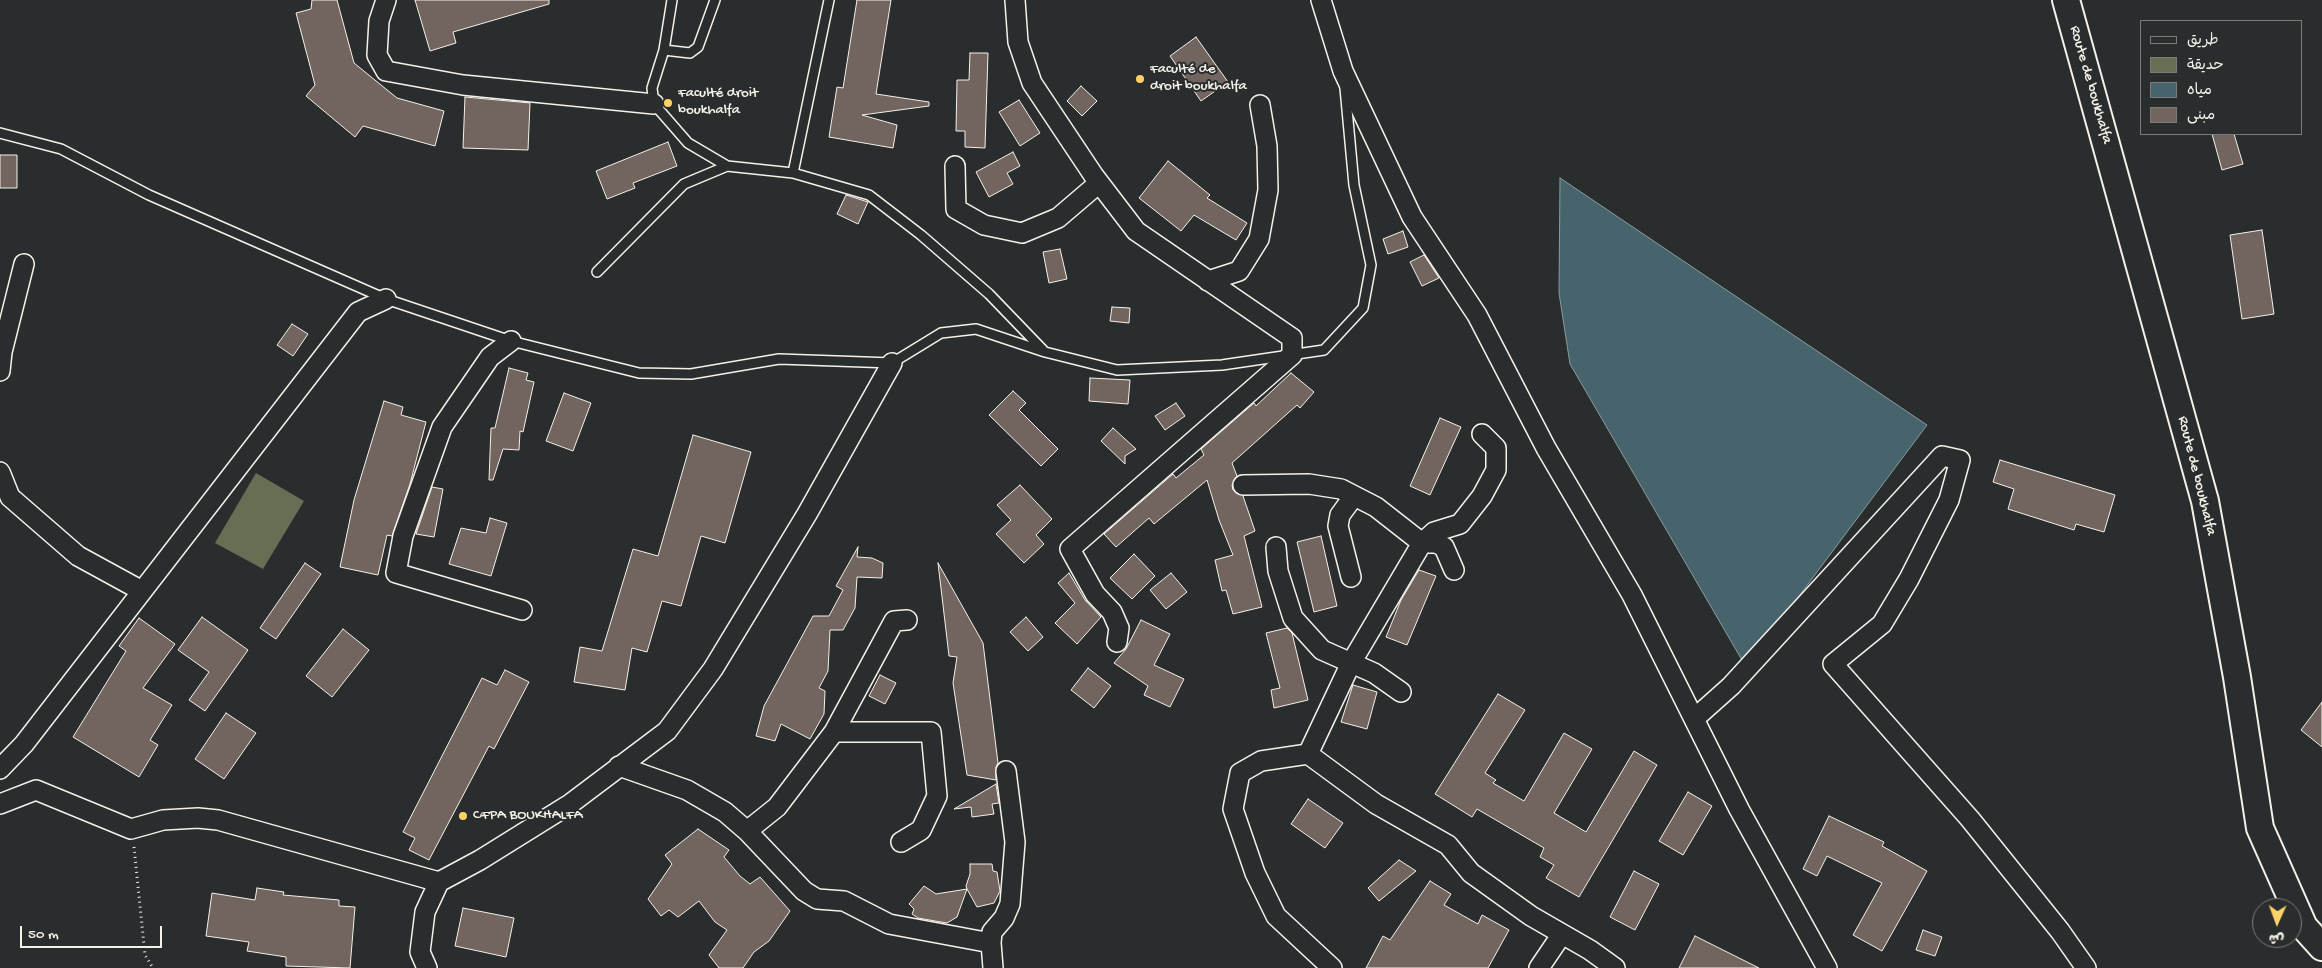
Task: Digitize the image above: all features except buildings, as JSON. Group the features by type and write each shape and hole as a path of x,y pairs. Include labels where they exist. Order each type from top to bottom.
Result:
{"street":[{"path":"386,0 379,21 377,55 386,71 464,85 654,104"},
{"path":"1015,0 1018,42 1032,84 1099,183 1136,232 1292,338 1292,355 1070,549 1095,594 1112,612 1120,628 1117,642"},
{"path":"1321,0 1343,71 1412,217 1477,315 1546,448 1632,596 1739,809 1827,968"},
{"name":"Route de boukhalfa","path":"2066,0 2205,501 2237,677 2260,828 2304,927 2322,947"},
{"path":"1208,281 1239,271 1259,239 1268,190 1267,146 1260,105"},
{"path":"955,166 956,209 984,225 1022,233 1058,218 1099,183"},
{"path":"0,371 2,352 24,264"},
{"path":"0,769 24,744 358,312 386,298"},
{"path":"511,341 490,357 442,427 403,536 396,573 522,610"},
{"path":"427,968 420,952 425,912 440,882 480,860 570,804 667,730 713,669 807,514 892,362"},
{"path":"1308,754 1350,663 1422,543 1434,532 1460,524 1482,496 1496,470 1496,448 1482,434"},
{"path":"1694,719 1731,686 1942,456 1960,460 1949,500 1910,579 1882,624 1833,664 1970,820 2060,931 2086,968"},
{"path":"0,472 10,497 78,556 142,591"},
{"path":"1243,484 1309,484 1340,489 1376,507 1422,543 1436,543 1444,547 1454,570"},
{"path":"1352,577 1338,526 1340,515 1354,496"},
{"path":"1276,547 1278,571 1293,618 1322,650 1374,673 1401,692"},
{"path":"747,831 776,807 834,732 894,621 907,620"},
{"path":"834,732 931,732 937,796 921,830 901,842"},
{"path":"1332,968 1276,916 1255,874 1233,809 1240,773 1261,761 1308,754 1376,804 1448,845 1471,873 1531,916 1615,968"},
{"path":"619,766 687,790 725,812 747,831 804,891 818,898 844,901 889,924 990,943"},
{"path":"993,968 990,943 992,932 1004,918 1010,904 1015,842 1006,771"},
{"path":"0,804 36,790 131,829 163,820 198,818 218,820 440,882"},
{"path":"1539,968 1562,934"}],"lane":[{"path":"672,0 664,50 652,88 654,104 688,143 727,166 793,174 869,195 921,235 989,294 1045,352"},
{"path":"664,50 690,54 698,47 715,0"},
{"path":"793,174 829,0"},
{"path":"0,133 61,148 149,195 386,298 511,341 638,373 690,374 779,358 892,362 941,334 976,329 1045,352 1117,370 1222,366 1324,350 1364,308 1371,265 1354,185 1343,71"},
{"path":"597,272 684,184 727,166"}],"path":[{"path":"131,829 138,867 145,955 153,968"}],"green space":[{"path":"256,473 304,501 263,569 215,543"}],"water":[{"path":"1560,178 1927,425 1746,667 1570,364 1559,293"}],"place":[{"name":"Faculté de droit boukhalfa","path":"1140,79"},
{"name":"Faculté droit boukhalfa","path":"668,103"},
{"name":"CFPA BOUKHALFA","path":"463,816"}]}
